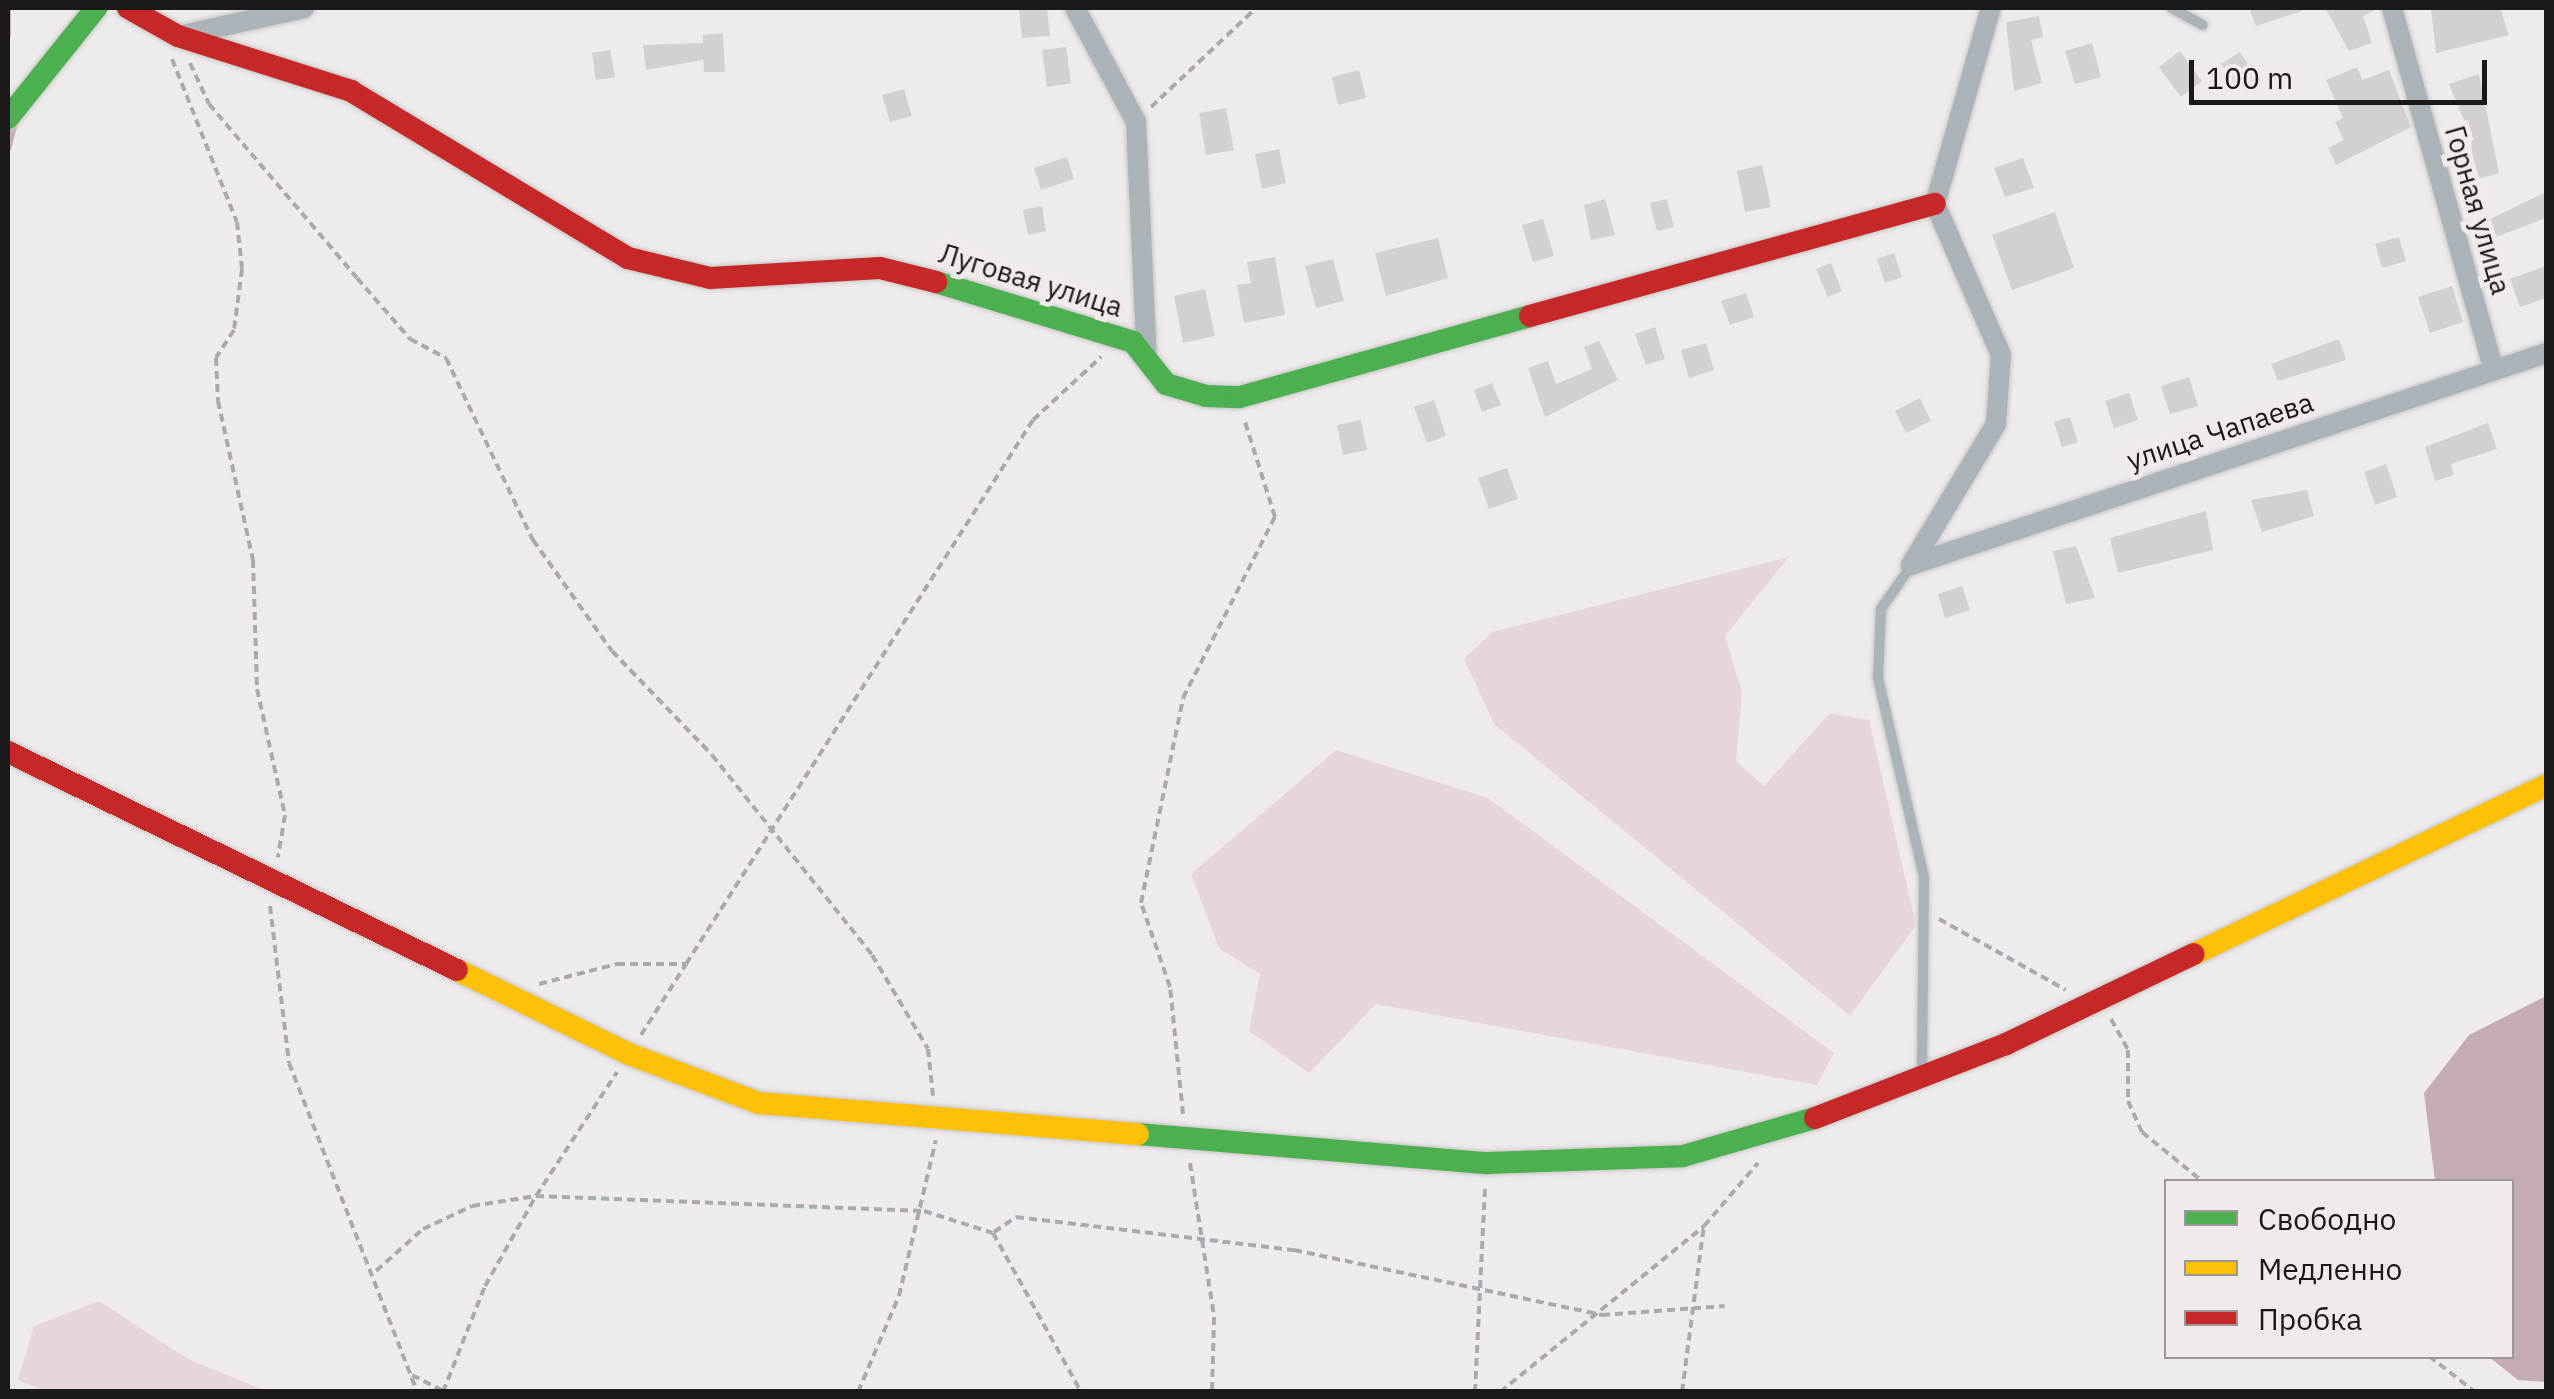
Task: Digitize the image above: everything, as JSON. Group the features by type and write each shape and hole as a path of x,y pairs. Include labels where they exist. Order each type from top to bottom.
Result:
{"street":[{"path":"8,118 96,8"},
{"name":"Луговая улица","path":"128,8 178,36 352,91 628,258 710,278 880,268 1140,351 1166,384 1240,397 1935,204"},
{"path":"178,36 304,8"},
{"path":"1075,8 1136,122 1140,351"},
{"path":"1911,565 1996,424 2001,355 1935,204 1991,8"},
{"name":"Горная улица","path":"2392,8 2494,370"},
{"name":"улица Чапаева","path":"1911,565 2546,353"},
{"path":"8,752 628,1054 759,1103 934,1122 1487,1163 1682,1156 1924,1076 2546,786"}],"lane":[{"path":"2172,8 2203,25"},
{"path":"1911,565 1882,609 1878,678 1924,878 1924,1076"}],"path":[{"path":"1136,122 1256,8"},
{"path":"178,36 209,104 410,338 446,358 533,540 612,651 771,832 872,955 928,1049 938,1159 924,1211 858,1392"},
{"path":"178,36 170,54 237,222 242,270 234,330 216,358 218,401 243,490 257,689 284,816 269,914 289,1063 376,1271 418,1392"},
{"path":"412,1375 444,1391 485,1286 536,1196 1033,420 1082,366 1140,351"},
{"path":"1212,1392 1204,1238 1186,1138 1170,987 1141,903 1183,698 1275,516 1240,397"},
{"path":"539,984 617,964 686,964"},
{"path":"1500,1392 1602,1314 1704,1226 1764,1156"},
{"path":"1475,1392 1487,1163"},
{"path":"376,1271 456,1213 536,1196 924,1211 993,1233 1081,1392"},
{"path":"993,1233 1016,1216 1204,1238 1602,1314 1725,1306"},
{"path":"1682,1392 1698,1309 1704,1226"},
{"path":"2433,1359 2475,1392"}],"shaded area":[{"path":"1789,557 1725,636 1742,692 1736,761 1764,786 1830,713 1869,720 1916,925 1850,1016 1494,724 1464,659 1492,632"},
{"path":"1336,750 1488,798 1834,1053 1817,1085 1376,1004 1309,1073 1249,1031 1260,974 1219,948 1191,874"},
{"path":"2546,996 2546,1382 2518,1380 2492,1359 2514,1359 2514,1179 2435,1179 2424,1093 2469,1035"},
{"path":"99,1301 188,1359 266,1391 47,1392 18,1380 34,1326"}],"building":[{"path":"1019,8 1047,8 1050,36 1022,38"},
{"path":"2249,8 2301,8 2302,11 2256,26"},
{"path":"2325,8 2379,8 2363,16 2372,43 2349,51"},
{"path":"2431,8 2500,8 2509,35 2436,53"},
{"path":"2039,16 2043,37 2031,40 2042,83 2014,91 2006,22"},
{"path":"723,33 725,72 704,72 703,60 646,70 643,45 703,43 703,35"},
{"path":"2092,43 2101,77 2075,84 2065,51"},
{"path":"1066,47 1071,83 1047,87 1042,50"},
{"path":"610,50 615,77 596,80 592,53"},
{"path":"2180,51 2202,81 2181,97 2159,67"},
{"path":"2240,52 2257,78 2238,90 2221,64"},
{"path":"2357,67 2362,80 2389,70 2411,127 2336,165 2328,148 2344,140 2335,122 2343,118 2326,80"},
{"path":"1359,70 1366,98 1338,105 1332,77"},
{"path":"2479,74 2499,173 2474,180 2471,137 2449,84"},
{"path":"904,89 912,116 890,122 882,95"},
{"path":"1226,108 1234,150 1206,155 1199,113"},
{"path":"1279,149 1286,183 1262,189 1255,154"},
{"path":"1067,157 1074,179 1041,190 1034,168"},
{"path":"2023,158 2034,188 2005,197 1994,168"},
{"path":"1762,165 1771,207 1745,212 1737,171"},
{"path":"2546,192 2546,218 2496,237 2490,219"},
{"path":"1605,199 1615,235 1591,240 1584,205"},
{"path":"1667,199 1674,227 1657,231 1650,203"},
{"path":"1042,206 1046,231 1028,235 1023,210"},
{"path":"2055,212 2074,268 2012,290 1992,235"},
{"path":"1543,219 1554,256 1533,262 1522,225"},
{"path":"2399,237 2406,261 2382,268 2375,244"},
{"path":"1438,238 1448,278 1386,296 1375,253"},
{"path":"1894,253 1902,277 1885,283 1877,259"},
{"path":"1275,257 1285,315 1244,323 1237,285 1251,283 1247,262"},
{"path":"1333,259 1344,301 1316,308 1305,266"},
{"path":"1831,263 1842,291 1828,297 1816,269"},
{"path":"2546,266 2546,298 2520,307 2510,279"},
{"path":"2452,286 2463,322 2430,333 2418,297"},
{"path":"1205,289 1215,336 1183,343 1174,296"},
{"path":"1746,293 1754,317 1730,325 1721,301"},
{"path":"1655,327 1665,359 1646,365 1635,334"},
{"path":"2339,339 2346,360 2278,381 2271,364"},
{"path":"1599,341 1618,380 1545,417 1528,368 1548,361 1556,384 1592,369 1584,347"},
{"path":"1706,343 1714,370 1689,378 1681,350"},
{"path":"2189,377 2198,406 2170,414 2161,386"},
{"path":"1492,383 1501,405 1482,412 1474,390"},
{"path":"2129,393 2138,420 2114,428 2105,401"},
{"path":"1920,398 1931,421 1906,433 1895,411"},
{"path":"1434,400 1446,436 1427,443 1414,407"},
{"path":"2070,417 2078,442 2062,447 2054,422"},
{"path":"1361,420 1367,450 1343,455 1337,425"},
{"path":"2488,423 2497,449 2451,464 2454,475 2435,481 2425,447"},
{"path":"2386,464 2397,497 2375,505 2364,472"},
{"path":"1507,468 1518,499 1489,509 1478,478"},
{"path":"2307,490 2314,516 2262,532 2251,500"},
{"path":"2206,511 2213,550 2118,573 2110,538"},
{"path":"2076,546 2095,598 2066,604 2053,551"},
{"path":"1962,586 1970,610 1945,618 1938,594"}],"waterway":[{"path":"8,8 8,35"},
{"path":"8,149 14,126"}],"traffic: fast":[{"path":"8,118 96,8"},
{"path":"936,282 1133,342 1166,384 1206,396 1240,397 1530,316"},
{"path":"1138,1134 1487,1163 1683,1156 1815,1118"}],"traffic: slow":[{"path":"2194,954 2546,785"},
{"path":"457,970 629,1054 759,1103 1138,1134"}],"traffic: jam":[{"path":"128,8 178,36 351,91 628,258 710,278 880,268 936,282"},
{"path":"1530,316 1935,204"},
{"path":"8,752 457,970"},
{"path":"1815,1118 2006,1044 2194,954"}]}
